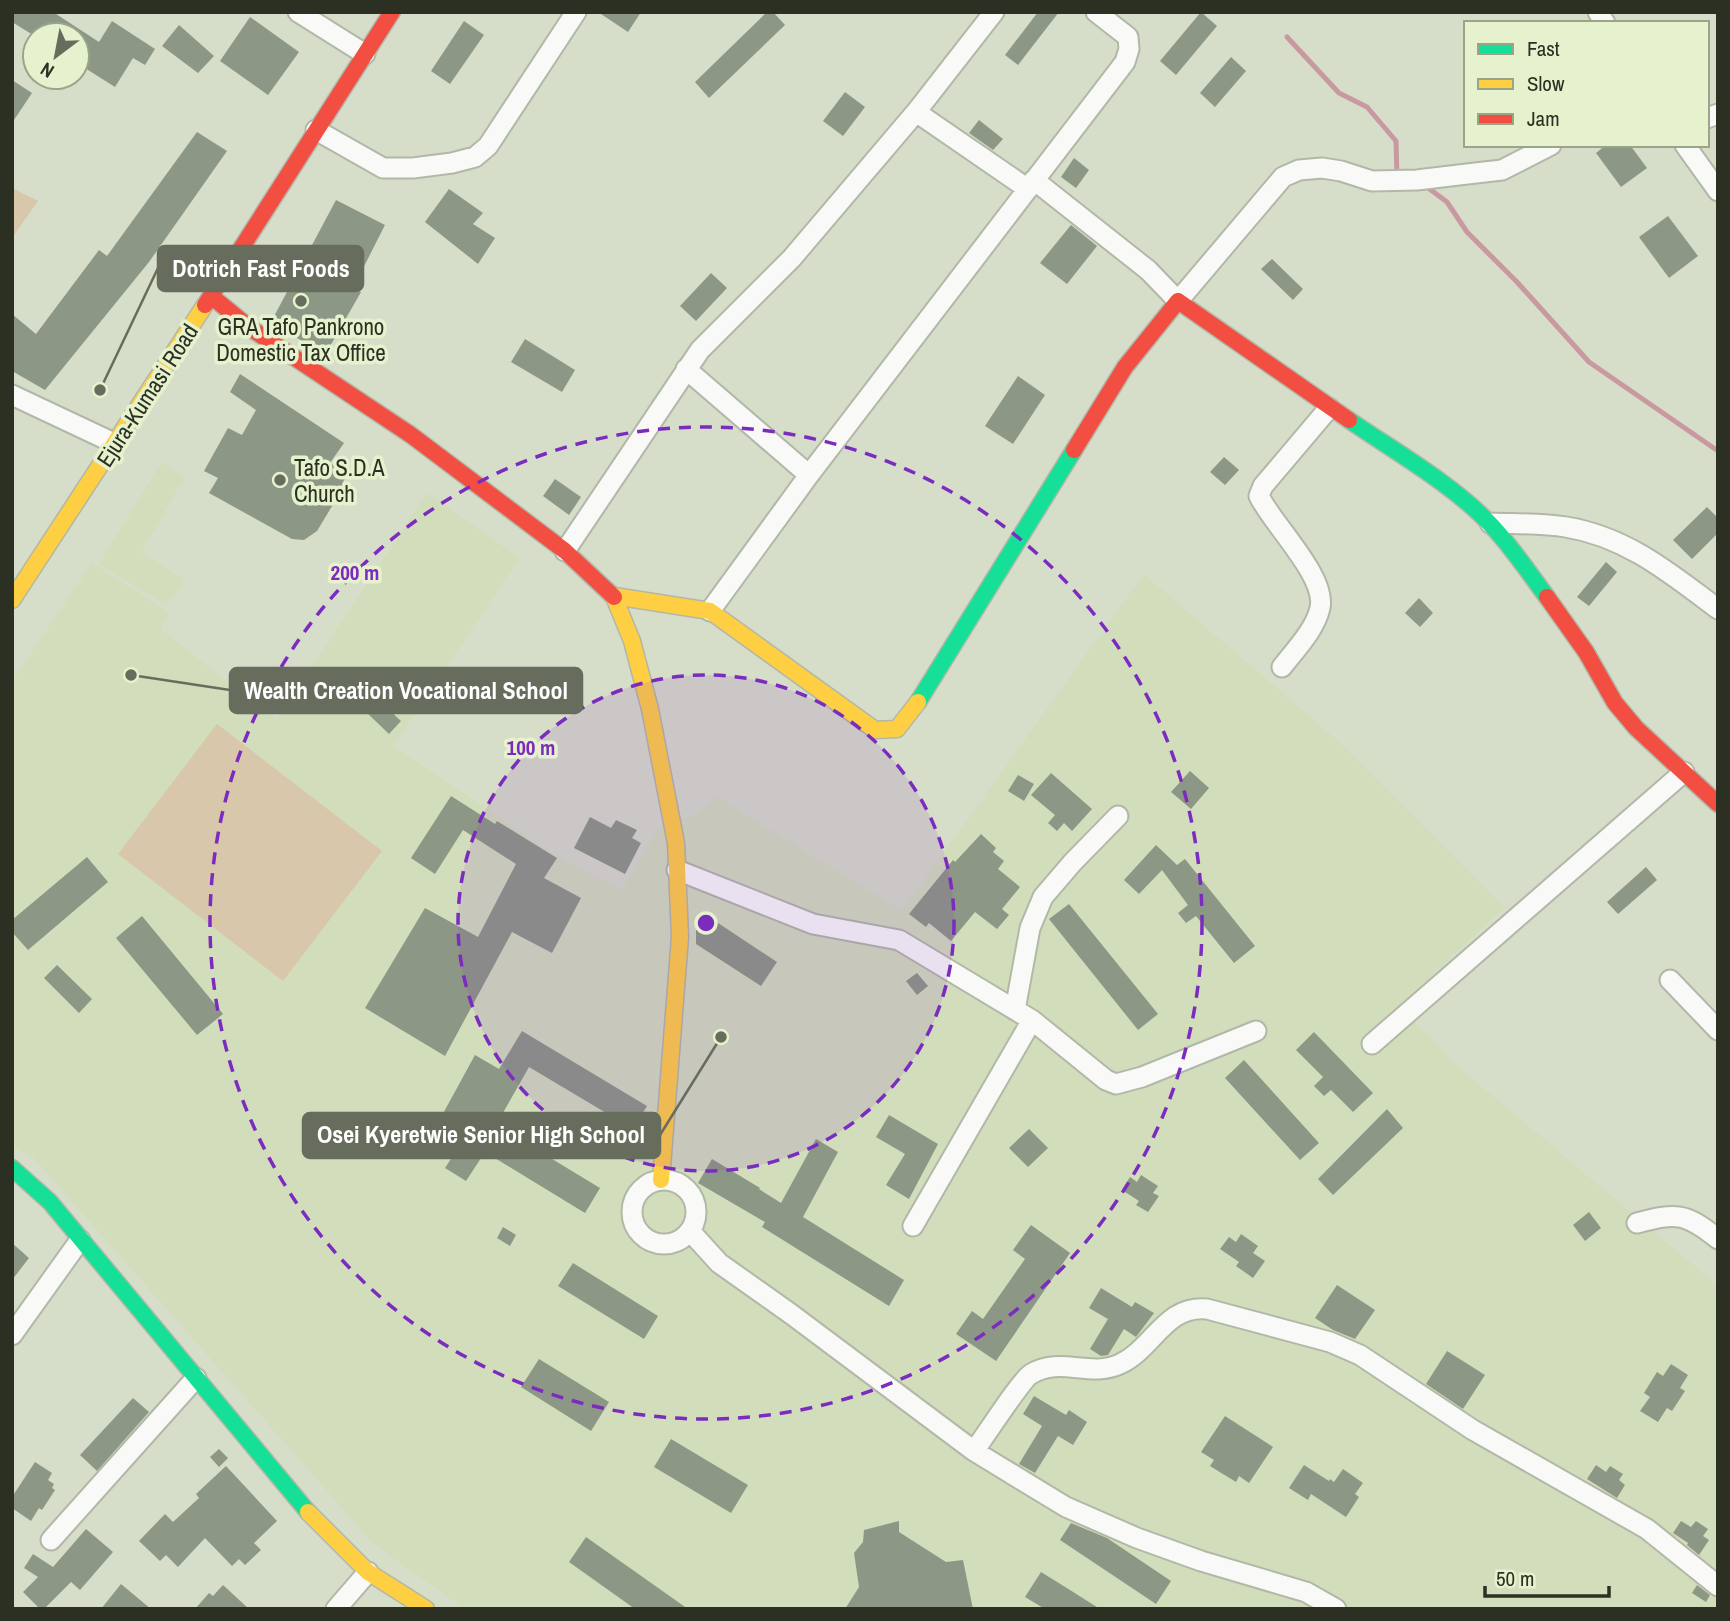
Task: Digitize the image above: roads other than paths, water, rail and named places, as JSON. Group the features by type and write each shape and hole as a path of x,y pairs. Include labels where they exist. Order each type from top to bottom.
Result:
{"street":[{"path":"299,12 365,54"},
{"name":"Ejura-Kumasi Road","path":"12,600 116,444 392,12"},
{"path":"316,130 383,168 413,168 475,157 488,146 576,12"},
{"path":"565,551 700,350 792,258 916,112 994,12"},
{"path":"710,611 809,475 1125,62 1129,49 1128,37 1096,12"},
{"path":"916,112 1031,184 1148,270 1178,301 1453,492 1490,523 1586,652 1615,703 1636,729 1718,804"},
{"path":"614,596 710,611 875,730 897,729 910,714 1125,367 1283,177 1293,172 1322,168 1372,181 1417,180 1502,170 1547,147"},
{"path":"1686,147 1718,191"},
{"path":"211,296 250,328 411,435 565,551 614,596 632,641 650,709 676,844 680,937 661,1180"},
{"path":"686,369 809,475"},
{"path":"12,395 116,444"},
{"path":"1282,667 1308,633 1320,609 1320,594 1312,575 1259,496 1264,486 1329,408"},
{"path":"1490,523 1567,527 1614,541 1651,559 1718,609"},
{"path":"1372,1044 1684,772"},
{"path":"913,1226 1023,1015 1030,928 1043,897 1118,816"},
{"path":"677,870 813,924 899,940 1023,1015 1106,1080 1116,1084 1142,1077 1256,1031"},
{"path":"1670,980 1718,1030"},
{"path":"12,1168 50,1202 319,1525 368,1572 426,1609"},
{"path":"661,1180 679,1184 692,1196 696,1214 690,1231 676,1242 657,1243 636,1227 632,1210 634,1201 645,1187 661,1180"},
{"path":"1637,1223 1665,1216 1685,1217 1718,1238"},
{"path":"690,1231 719,1263 974,1451 1066,1507 1188,1557 1306,1592 1336,1609"},
{"path":"12,1335 80,1240"},
{"path":"974,1451 1030,1374 1055,1366 1105,1370 1123,1363 1174,1315 1192,1308 1207,1309 1330,1342 1360,1355 1473,1430 1647,1529 1718,1587"},
{"path":"51,1540 196,1378"},
{"path":"336,1609 368,1572"}],"waterway":[{"path":"1287,37 1339,93 1367,107 1396,141 1397,177"},
{"path":"1423,184 1447,202 1467,232 1517,282 1589,362 1718,451"}],"place":[{"name":"GRA Tafo Pankrono Domestic Tax Office","path":"301,301"},
{"name":"Dotrich Fast Foods","path":"100,390"},
{"name":"Tafo S.D.A Church","path":"280,480"},
{"name":"Wealth Creation Vocational School","path":"131,675"},
{"name":"Osei Kyeretwie Senior High School","path":"721,1037"}]}
